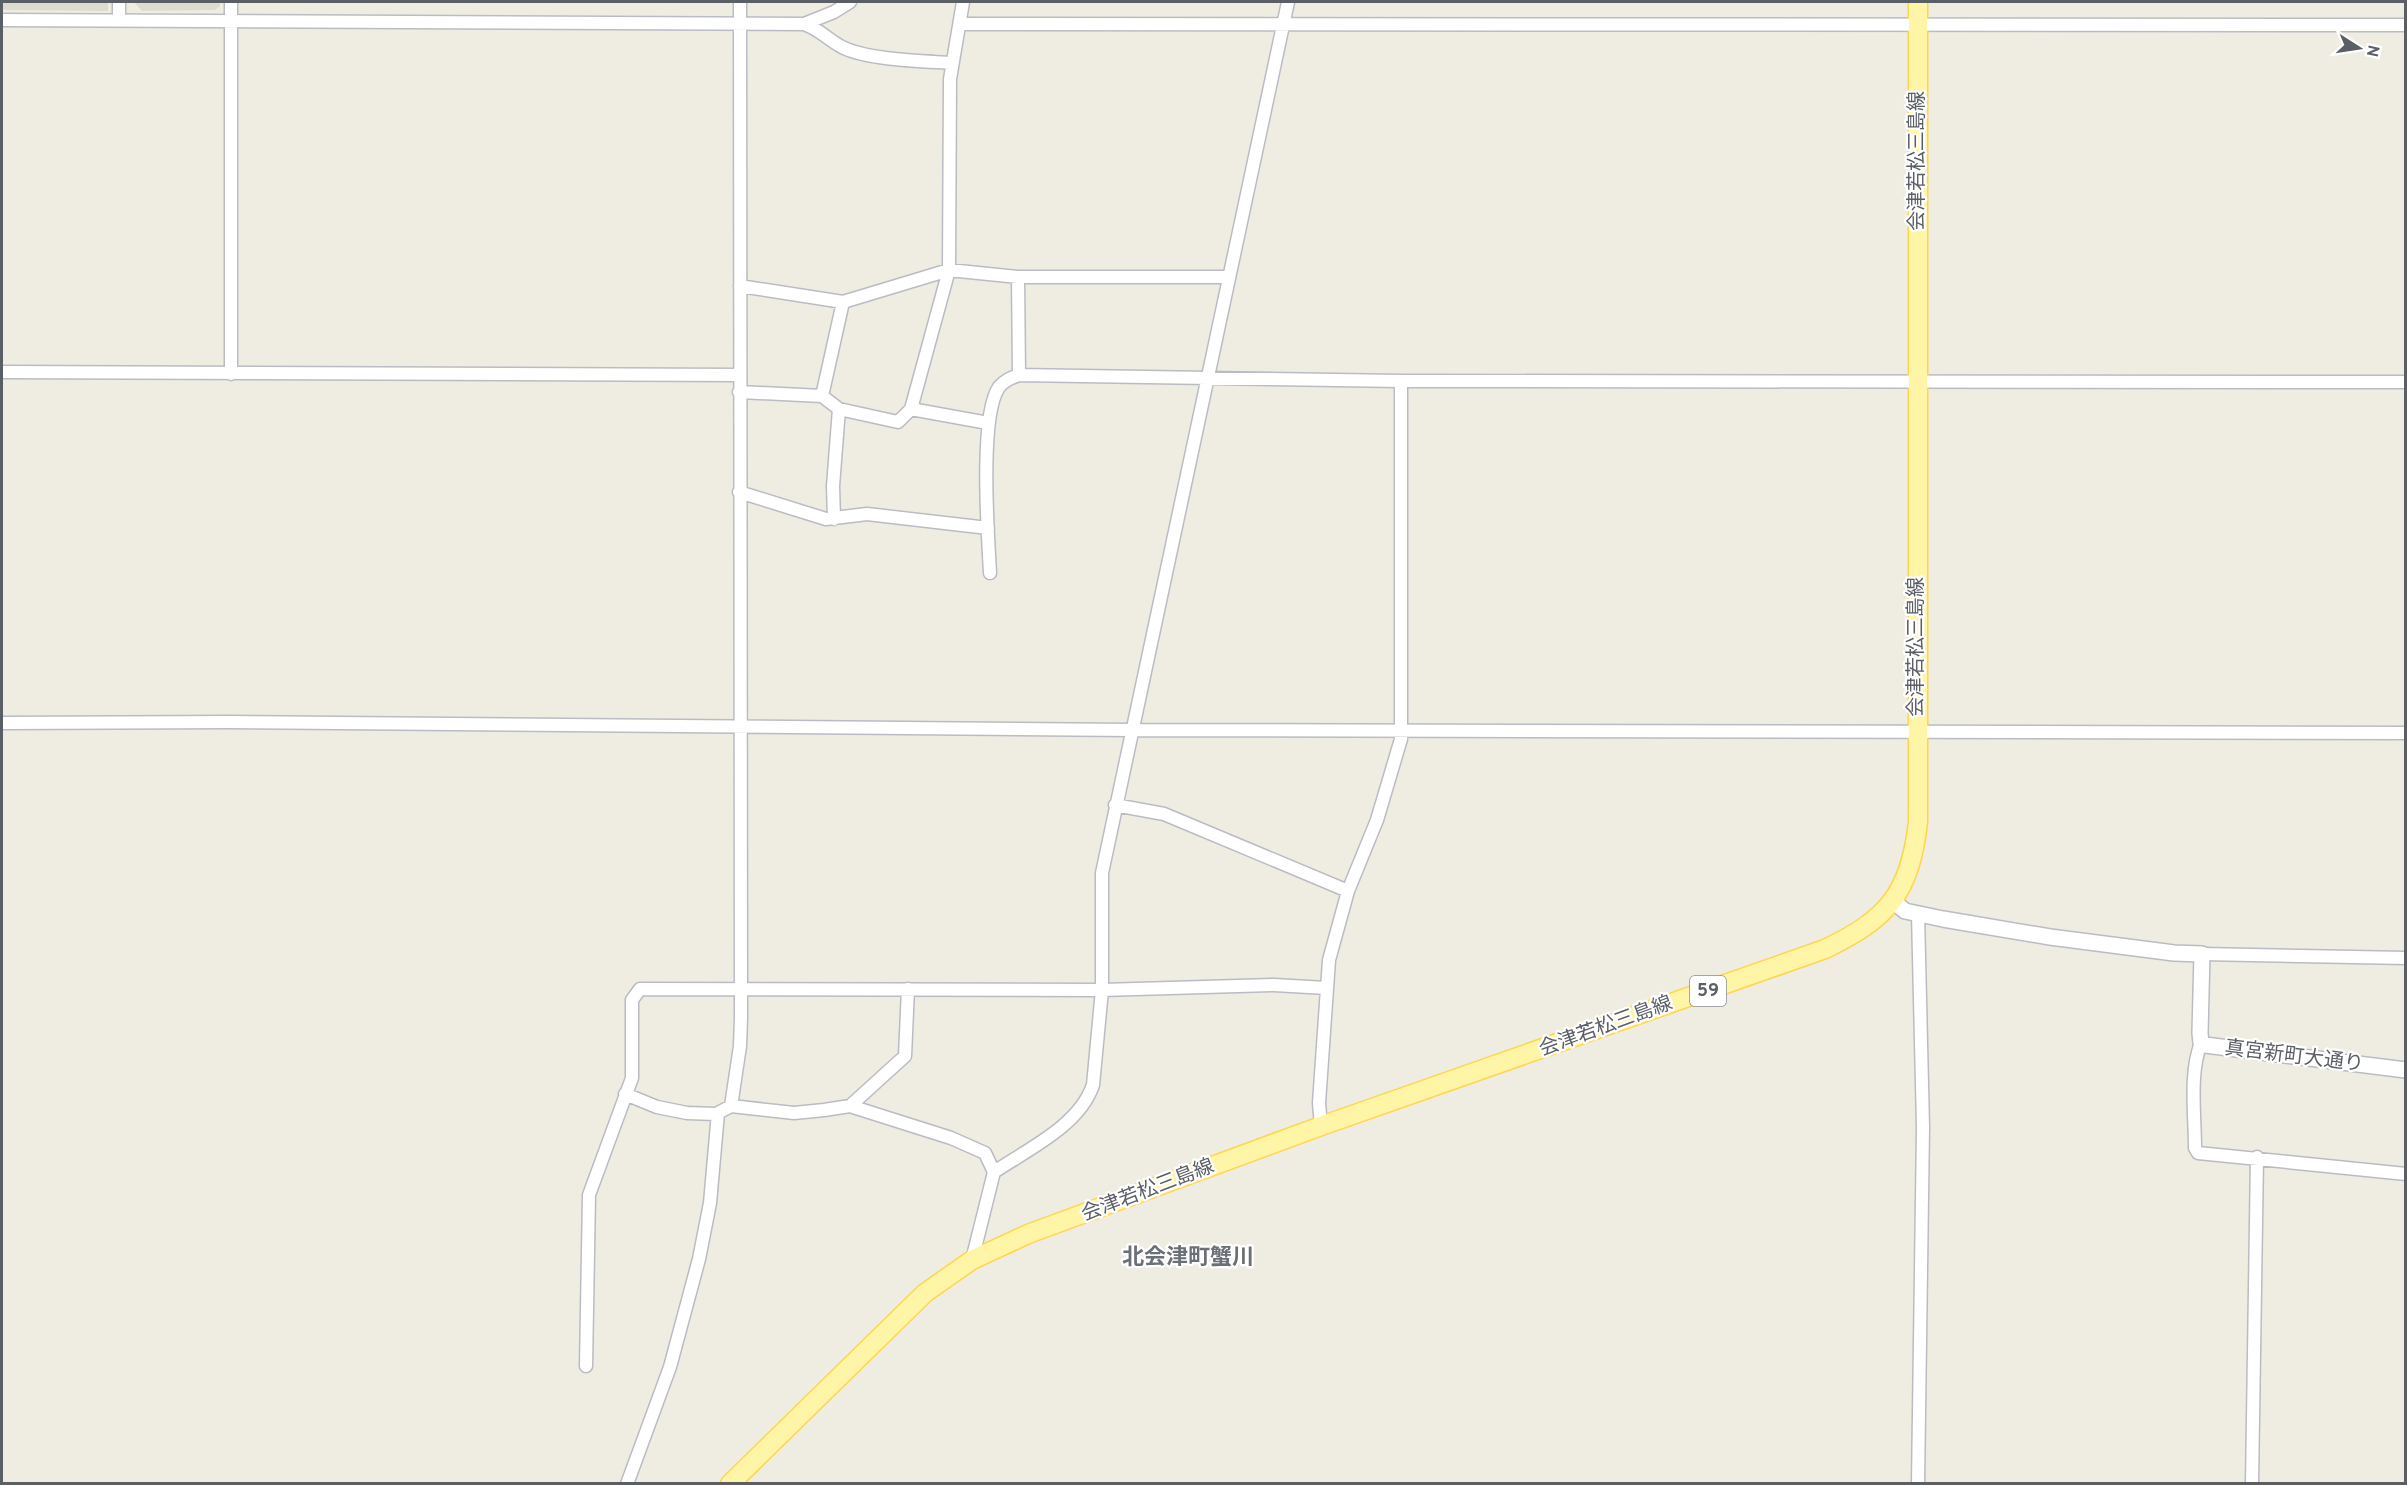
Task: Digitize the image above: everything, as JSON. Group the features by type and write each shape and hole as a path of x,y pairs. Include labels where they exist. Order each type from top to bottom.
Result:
{"main road":[{"name":"会津若松三島線","path":"730,1484 925,1293 972,1260 1028,1234 1321,1126 1825,949 1859,933 1893,901 1911,866 1918,822 1918,2"}],"street":[{"path":"119,2 119,20"},
{"path":"231,2 231,374"},
{"path":"731,1106 740,1046 740,2"},
{"path":"804,24 834,12 850,2"},
{"path":"739,392 822,396 838,409 898,422 911,409 949,270 952,63 961,24 963,2"},
{"path":"994,1172 1053,1133 1078,1112 1089,1098 1098,1054 1102,990 1101,873 1227,277 1288,2"},
{"path":"2,20 804,24 816,28 846,50 887,57 952,63"},
{"path":"961,24 2406,25"},
{"path":"740,286 843,302 949,270 1017,277 1227,277"},
{"path":"1017,277 1019,375"},
{"path":"822,396 843,302"},
{"path":"2,372 739,375"},
{"path":"990,573 988,423 998,389 1007,380 1019,375 1401,381 2406,382"},
{"path":"1321,1126 1319,1103 1329,960 1348,891 1377,820 1401,739 1401,381"},
{"path":"834,519 832,486 838,409"},
{"path":"911,409 988,423"},
{"path":"739,492 810,515 834,519 867,514 988,528"},
{"path":"2,723 230,722 1131,730 2406,733"},
{"path":"1115,805 1164,814 1348,891"},
{"path":"1893,901 1901,909 1918,914 2050,937 2174,953 2406,958"},
{"path":"1918,914 1923,1127 1918,1484"},
{"name":"真宮新町大通り","path":"2202,954 2201,1043 2216,1048 2406,1070"},
{"path":"586,1366 589,1195 632,1078 632,1000 640,989 1102,990 1274,985 1326,988"},
{"path":"850,1106 905,1056 908,989"},
{"path":"2201,1043 2197,1053 2195,1148 2198,1153 2257,1157 2406,1174"},
{"path":"625,1094 667,1109 687,1113 718,1113 731,1106 794,1113 850,1106 951,1138 985,1153 994,1172 972,1260"},
{"path":"627,1484 670,1367 699,1259 710,1203 718,1113"},
{"path":"2252,1484 2257,1157"}],"shaded area":[{"path":"2,2 108,2 108,11 2,10"},
{"path":"134,2 220,2 220,6 215,10 142,11"}],"district":[{"name":"北会津町蟹川","path":"1188,1258"}]}
